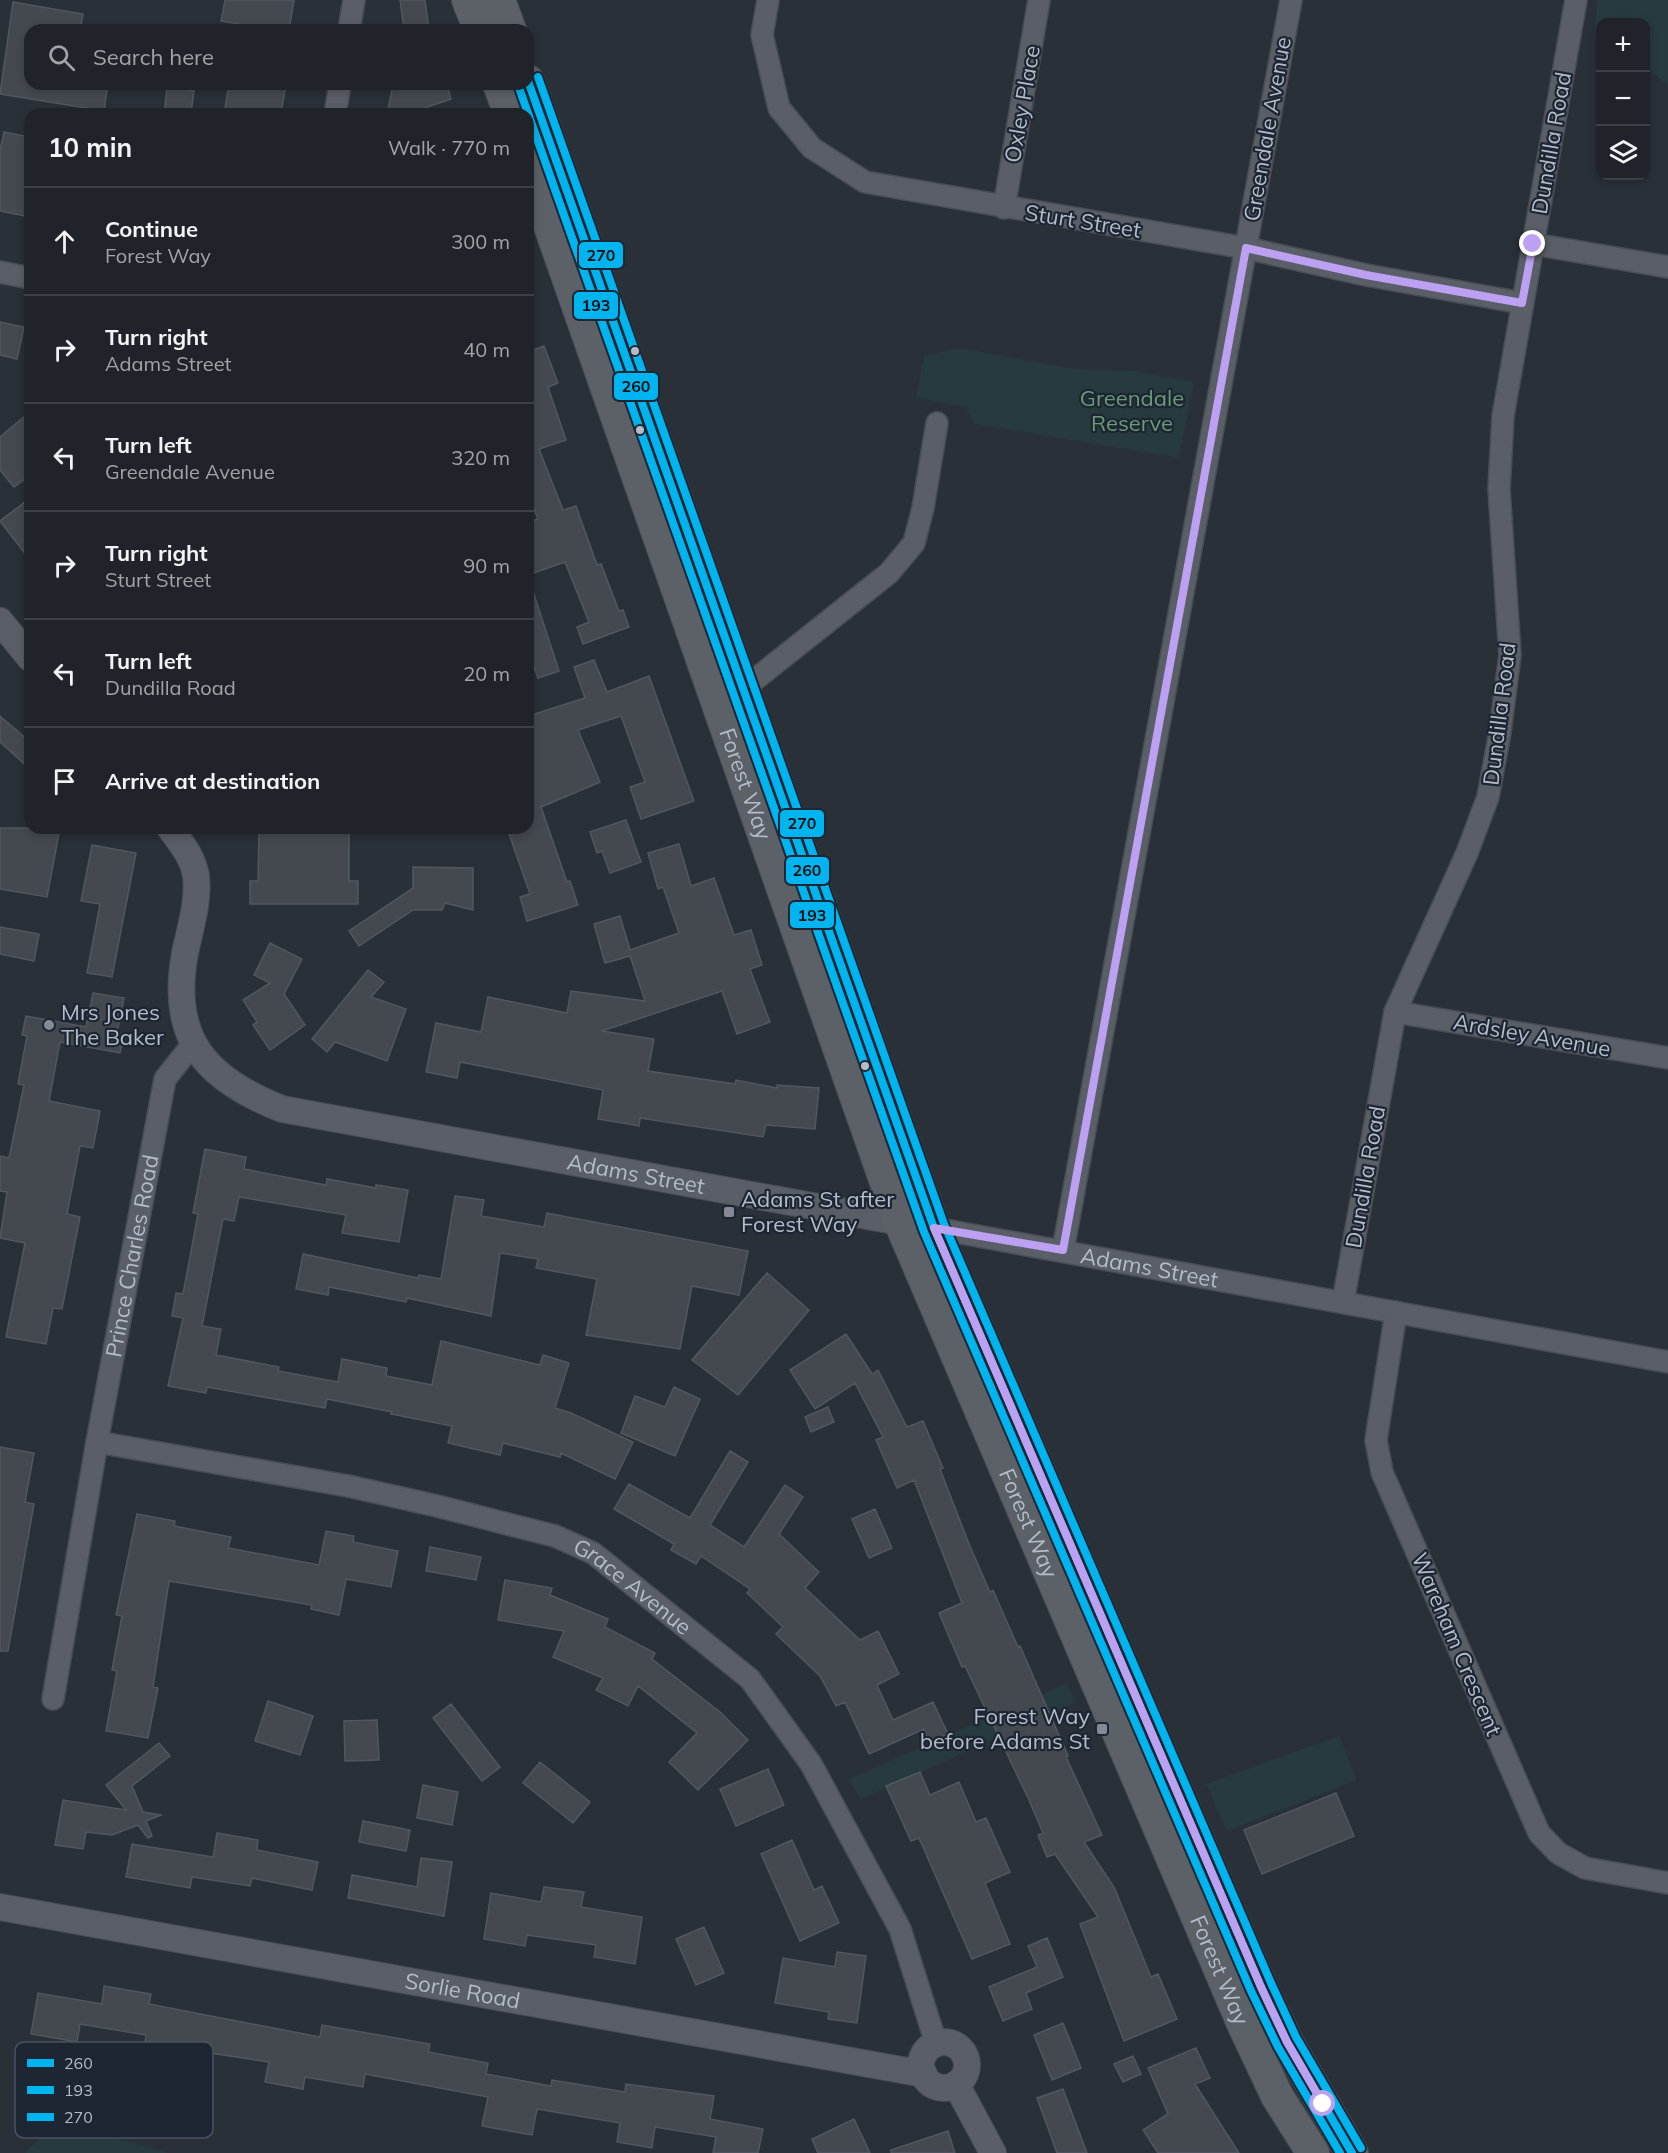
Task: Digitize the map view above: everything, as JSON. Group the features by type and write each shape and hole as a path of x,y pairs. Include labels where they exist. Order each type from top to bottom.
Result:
{"main road":[{"path":"468,0 478,24"},
{"path":"499,0 508,24"},
{"path":"501,90 508,108"},
{"name":"Forest Way","path":"531,90 900,1222 1244,2026 1277,2096 1313,2153"},
{"name":"Forest Way","path":"534,180 934,1228 1261,1987 1287,2042 1352,2153"}],"street":[{"path":"350,24 354,0"},
{"name":"Sturt Street","path":"768,0 762,36 779,108 812,148 865,182 1004,208 1246,248 1366,275 1522,303"},
{"name":"Oxley Place","path":"1004,208 1039,0"},
{"name":"Greendale Avenue","path":"1063,1250 1291,0"},
{"name":"Dundilla Road","path":"1343,1302 1395,1012 1467,853 1488,797 1496,754 1510,655 1499,489 1503,416 1576,0"},
{"path":"336,108 339,90"},
{"path":"1533,244 1668,267"},
{"path":"0,272 24,277"},
{"path":"729,694 889,573 914,543 923,507 937,423"},
{"path":"0,621 24,651"},
{"path":"174,834 188,852 196,876 195,898 183,963 181,993 192,1045"},
{"name":"Ardsley Avenue","path":"1395,1012 1668,1058"},
{"name":"Adams Street","path":"192,1045 221,1078 247,1095 282,1109 1668,1362"},
{"name":"Prince Charles Road","path":"53,1699 97,1442 165,1079 192,1045"},
{"name":"Wareham Crescent","path":"1396,1312 1376,1440 1382,1472 1539,1833 1558,1853 1585,1868 1668,1883"},
{"name":"Grace Avenue","path":"97,1442 348,1486 426,1503 555,1536 593,1553 750,1680 811,1764 900,1929 936,2043"},
{"name":"Sorlie Road","path":"0,1907 924,2074"},
{"path":"936,2043 951,2043 964,2052 967,2068 965,2075 956,2084 945,2088 937,2087 930,2083 924,2074 922,2061 924,2053 936,2043"},
{"path":"956,2084 993,2153"}],"green space":[{"path":"1598,0 1668,0 1668,85 1650,71 1650,18 1596,18 1596,33 1594,31"},
{"name":"Greendale Reserve","path":"960,348 1074,369 1134,371 1194,382 1179,458 975,424 965,407 916,398 924,356"},
{"path":"1067,1683 1076,1702 861,1799 849,1779"},
{"path":"1339,1736 1357,1780 1227,1831 1206,1784"},
{"path":"40,2138 116,2138 168,2153 25,2153"}],"building":[{"path":"225,0 294,0 290,24 238,24 221,21"},
{"path":"400,0 425,0 428,24 403,24"},
{"path":"13,2 83,14 81,24 24,24 24,90 107,90 104,108 86,108 0,94"},
{"path":"167,90 194,91 192,108 165,108"},
{"path":"228,90 285,90 282,108 225,108"},
{"path":"392,90 449,90 451,99 425,108 388,108"},
{"path":"4,132 24,136 24,216 0,211 0,151"},
{"path":"0,322 24,327 17,359 0,355"},
{"path":"544,346 558,383 548,387 566,440 539,449 563,510 576,506 597,565 601,564 619,611 623,610 629,627 583,644 577,627 589,622 565,562 534,573 534,520 538,519 534,509 534,350"},
{"path":"24,417 24,480 14,487 0,470 0,437"},
{"path":"24,503 24,552 0,521"},
{"path":"534,594 559,671 538,678 534,667"},
{"path":"594,660 607,692 649,676 694,801 641,819 630,787 645,782 621,716 578,730 600,782 541,807 567,882 570,881 578,905 527,921 520,897 530,894 509,834 534,834 534,714 585,698 574,667"},
{"path":"0,716 24,737 24,764 0,742"},
{"path":"626,820 641,862 610,873 602,851 597,853 590,832"},
{"path":"0,828 24,828 24,834 59,834 47,897 0,889"},
{"path":"259,834 349,834 349,881 358,881 358,904 250,904 250,881 258,881"},
{"path":"679,844 691,886 714,878 734,935 751,930 762,965 750,969 770,1022 737,1034 722,991 602,1031 654,1039 648,1071 735,1084 736,1080 777,1088 777,1085 819,1088 815,1129 766,1125 763,1137 640,1118 639,1126 598,1119 603,1090 460,1062 457,1078 426,1072 436,1023 481,1032 488,997 567,1013 571,991 645,1001 630,956 605,963 594,924 620,916 630,950 679,933 663,887 658,889 648,853"},
{"path":"92,845 136,853 112,977 87,973 100,904 81,901"},
{"path":"413,867 473,868 473,910 445,903 442,910 413,910 359,946 349,931 413,888"},
{"path":"0,927 39,934 34,961 0,954"},
{"path":"270,943 302,959 284,994 305,1025 270,1050 253,1025 257,1022 243,1000 270,983 254,975"},
{"path":"368,970 384,982 371,997 406,1009 387,1061 335,1042 327,1052 312,1039"},
{"path":"93,993 124,998 117,1033 124,1035 120,1053 60,1042 49,1101 100,1111 93,1148 80,1146 67,1214 80,1217 62,1309 53,1308 46,1344 6,1337 25,1243 0,1238 7,1192 0,1191 0,1156 9,1158 24,1085 18,1084 27,1036 22,1035 26,1016 86,1027"},
{"path":"205,1149 246,1157 244,1169 326,1185 327,1179 376,1188 376,1185 408,1190 399,1242 342,1233 346,1215 239,1197 234,1221 223,1219 202,1326 221,1329 216,1355 279,1367 278,1371 338,1382 342,1359 387,1368 386,1376 432,1385 441,1341 540,1365 543,1355 569,1363 555,1408 571,1413 633,1442 615,1479 561,1453 560,1457 503,1443 500,1455 448,1443 452,1426 391,1414 392,1412 327,1399 325,1408 207,1387 206,1393 168,1386 183,1318 172,1316 176,1293 183,1294 198,1214 193,1213"},
{"path":"455,1196 484,1200 481,1216 544,1227 547,1213 748,1251 739,1295 692,1286 680,1349 586,1335 597,1279 536,1268 538,1259 500,1253 491,1316 407,1298 406,1302 329,1287 328,1295 296,1289 303,1254 418,1278 419,1275 441,1279"},
{"path":"767,1273 809,1310 738,1395 692,1360"},
{"path":"846,1334 872,1374 878,1370 907,1427 923,1421 943,1468 940,1469 969,1544 990,1592 993,1590 1018,1647 1020,1646 1068,1756 1066,1757 1102,1835 1084,1842 1114,1887 1151,1977 1158,1974 1177,2019 1124,2041 1080,1924 1098,1917 1055,1854 1047,1857 1038,1835 1043,1833 1029,1800 965,1666 962,1667 939,1613 962,1603 914,1480 897,1488 876,1440 883,1437 855,1383 815,1409 790,1370"},
{"path":"674,1387 700,1399 675,1456 621,1433 635,1396 665,1407"},
{"path":"828,1407 834,1422 811,1432 805,1417"},
{"path":"0,1447 34,1453 25,1502 34,1504 8,1651 0,1651"},
{"path":"730,1451 748,1462 710,1525 744,1547 785,1485 803,1497 779,1534 819,1572 805,1588 860,1640 878,1631 899,1674 877,1685 893,1720 933,1702 948,1734 930,1743 924,1729 869,1754 845,1702 836,1706 820,1676 776,1634 783,1627 747,1593 750,1589 701,1556 696,1564 671,1550 674,1544 614,1509 629,1484 690,1518"},
{"path":"875,1509 892,1548 869,1558 852,1519"},
{"path":"137,1514 175,1521 174,1526 231,1537 228,1548 319,1565 326,1531 354,1536 353,1542 398,1551 391,1587 346,1579 339,1615 311,1609 312,1605 169,1581 153,1687 158,1688 148,1738 106,1731 117,1671 112,1670 122,1616 116,1615"},
{"path":"430,1547 481,1557 476,1580 426,1571"},
{"path":"505,1580 552,1588 550,1595 608,1619 605,1627 655,1653 652,1659 720,1712 748,1740 698,1790 669,1762 697,1733 638,1686 628,1706 596,1690 603,1678 553,1657 564,1631 498,1620"},
{"path":"268,1701 313,1716 300,1755 255,1741"},
{"path":"451,1704 500,1767 482,1781 433,1718"},
{"path":"377,1720 379,1760 345,1761 344,1721"},
{"path":"159,1743 170,1756 132,1786 143,1812 161,1815 146,1821 152,1836 148,1838 138,1825 112,1835 86,1832 83,1849 55,1845 63,1800 126,1810 106,1785"},
{"path":"540,1762 590,1802 573,1823 523,1783"},
{"path":"768,1769 784,1805 736,1826 720,1789"},
{"path":"920,1772 930,1795 959,1782 976,1822 986,1818 1010,1872 985,1883 1010,1944 972,1959 919,1838 911,1841 886,1786"},
{"path":"423,1785 458,1792 452,1825 417,1818"},
{"path":"1336,1793 1354,1836 1262,1874 1244,1830"},
{"path":"363,1821 410,1830 406,1851 359,1842"},
{"path":"217,1833 258,1840 257,1850 318,1862 312,1890 252,1878 250,1886 192,1877 190,1888 126,1877 132,1844 213,1857"},
{"path":"792,1840 814,1890 822,1886 839,1923 800,1941 761,1854"},
{"path":"421,1858 452,1862 444,1916 348,1898 352,1875 417,1887"},
{"path":"544,1887 584,1892 581,1907 642,1917 635,1964 594,1957 596,1945 527,1935 525,1946 484,1939 491,1893 541,1902"},
{"path":"704,1927 724,1973 696,1985 676,1939"},
{"path":"1047,1938 1063,1977 1026,1993 1032,2009 1003,2021 989,1987 1037,1967 1028,1946"},
{"path":"837,1952 866,1956 857,2023 828,2019 829,2012 775,2003 783,1958 835,1967"},
{"path":"104,1986 151,1994 149,2004 320,2037 322,2025 430,2044 428,2052 488,2063 486,2074 551,2086 552,2080 625,2092 626,2084 714,2096 710,2119 763,2129 758,2153 713,2153 716,2137 655,2127 652,2148 617,2142 620,2123 537,2109 532,2135 482,2126 488,2097 365,2074 363,2087 305,2077 303,2089 265,2082 269,2062 213,2053 213,2042 145,2042 146,2035 80,2024 77,2042 31,2034 38,1993 102,2004"},
{"path":"1063,2023 1081,2068 1052,2080 1034,2035"},
{"path":"1196,2048 1210,2078 1195,2084 1239,2153 1158,2153 1143,2130 1168,2114 1148,2068"},
{"path":"1133,2056 1141,2074 1123,2082 1114,2064"},
{"path":"1063,2089 1087,2153 1057,2153 1037,2098"},
{"path":"854,2119 870,2153 818,2153 812,2139"},
{"path":"948,2131 955,2153 891,2153 891,2150"}],"transit line":[{"name":"270","path":"538,77 944,1224 1271,1983 1296,2037 1361,2148"},
{"name":"193","path":"520,90 526,108"},
{"name":"260","path":"531,90 934,1228 1261,1987 1287,2042 1352,2153"},
{"name":"193","path":"534,130 924,1232 1251,1991 1278,2047 1340,2153"}],"place":[{"name":"Mrs Jones The Baker","path":"49,1025"},
{"name":"Adams St after Forest Way","path":"729,1212"},
{"name":"Forest Way before Adams St","path":"1102,1729"}],"route":[{"path":"1323,2104 1287,2042 1261,1987 934,1228 1063,1250 1246,248 1366,275 1522,303 1533,244"}]}
